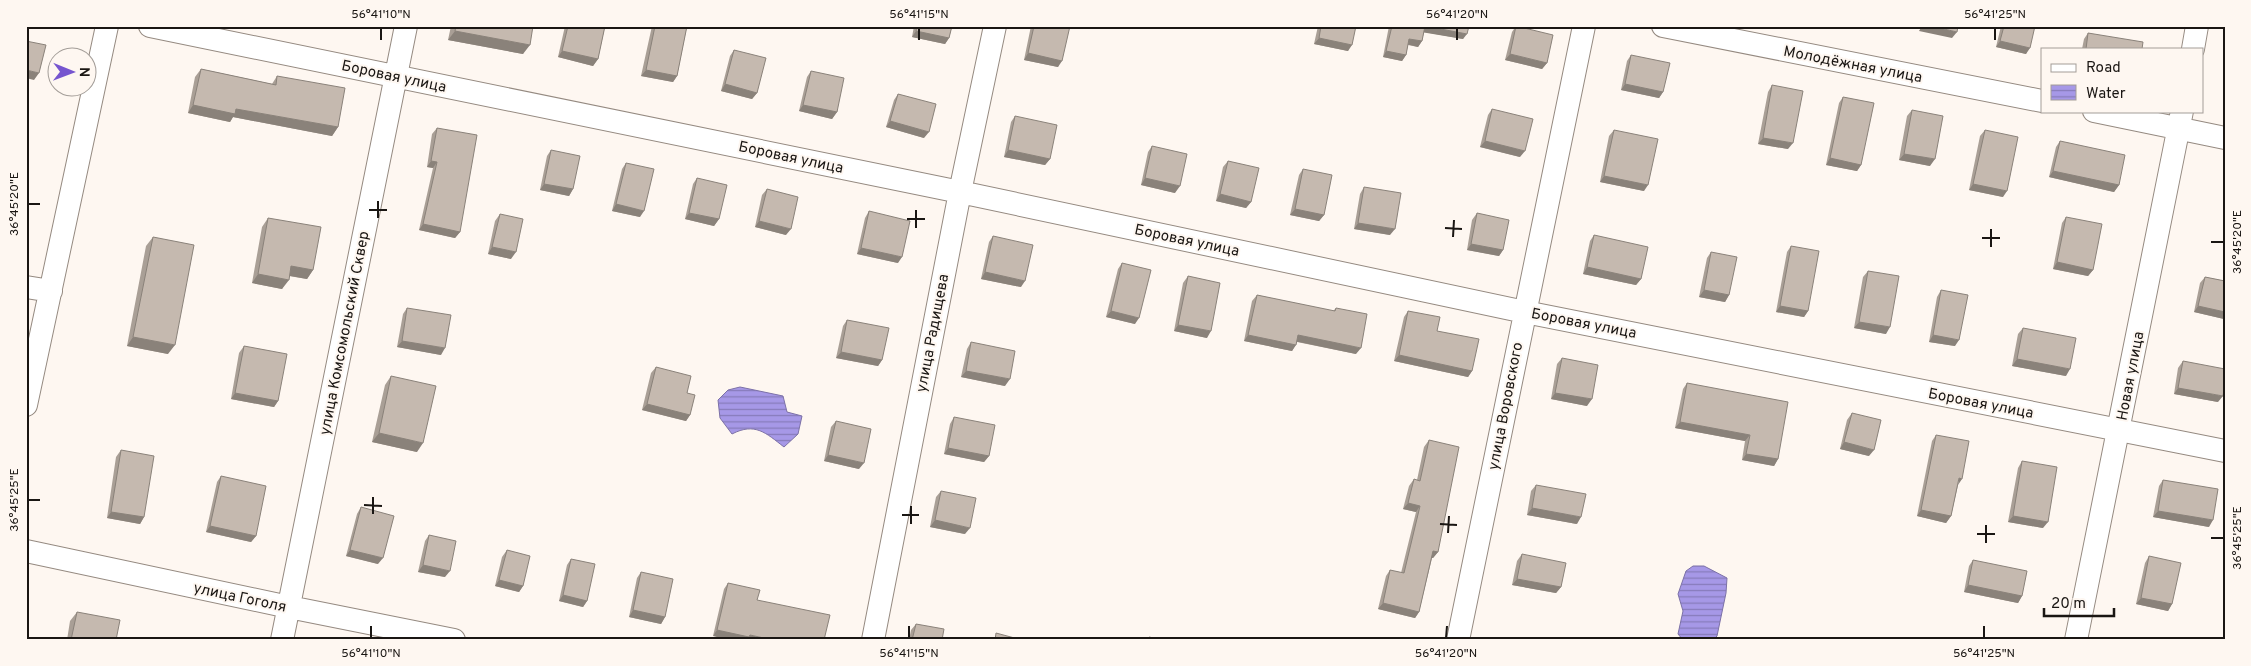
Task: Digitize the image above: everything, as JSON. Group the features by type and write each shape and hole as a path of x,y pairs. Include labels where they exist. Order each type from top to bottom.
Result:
{"street":[{"path":"26,405 107,26"},
{"name":"Боровая улица","path":"150,26 960,192 1524,312 2225,451"},
{"name":"улица Комсомольский Сквер","path":"282,640 406,26"},
{"name":"улица Радищева","path":"873,640 960,192 995,26"},
{"name":"улица Воровского","path":"1458,640 1584,26"},
{"name":"Молодёжная улица","path":"1663,26 2041,101"},
{"path":"2193,48 2197,26"},
{"path":"2104,112 2181,120 2225,138"},
{"name":"Новая улица","path":"2076,640 2181,120"},
{"path":"26,287 51,292"},
{"name":"улица Гоголя","path":"26,551 454,640"}],"water":[{"path":"740,387 783,396 787,412 802,416 798,434 784,447 766,434 754,429 747,429 732,434 720,418 718,400 728,390"},
{"path":"1693,566 1704,566 1727,578 1726,593 1717,636 1713,640 1683,640 1678,634 1683,611 1678,594 1686,571"}],"building":[{"path":"456,26 533,26 530,45 455,31"},
{"path":"568,26 605,26 598,59 562,51"},
{"path":"655,26 687,26 677,76 646,70"},
{"path":"917,26 952,26 949,38 916,31"},
{"path":"1034,26 1070,26 1062,61 1028,53"},
{"path":"1321,26 1356,26 1352,45 1319,38"},
{"path":"1392,26 1425,26 1422,41 1409,39 1406,55 1386,51"},
{"path":"1425,26 1469,26 1467,34"},
{"path":"1516,26 1553,35 1547,63 1510,54"},
{"path":"1931,26 1958,26 1957,32"},
{"path":"2004,26 2035,26 2030,48 2000,41"},
{"path":"2088,33 2143,42 2142,48 2086,48"},
{"path":"26,41 46,45 39,73 26,70"},
{"path":"734,50 766,58 757,93 725,84"},
{"path":"1631,55 1670,63 1663,92 1625,84"},
{"path":"201,69 276,85 277,76 345,88 338,127 236,109 235,114 193,105"},
{"path":"811,71 844,78 837,112 803,105"},
{"path":"1772,85 1803,91 1793,143 1763,138"},
{"path":"898,94 936,104 929,132 890,121"},
{"path":"1843,97 1874,103 1861,165 1830,158"},
{"path":"1492,109 1533,119 1525,151 1485,141"},
{"path":"1912,110 1943,116 1935,159 1904,154"},
{"path":"1015,116 1057,125 1050,159 1008,150"},
{"path":"437,128 477,135 460,232 423,224 437,162 431,161"},
{"path":"1614,130 1658,139 1648,185 1604,176"},
{"path":"1985,130 2018,137 2007,191 1973,184"},
{"path":"2060,141 2125,155 2119,185 2053,171"},
{"path":"1152,146 1187,154 1180,186 1145,178"},
{"path":"551,150 580,156 573,189 544,184"},
{"path":"1228,161 1259,168 1251,202 1220,194"},
{"path":"626,163 654,169 644,211 616,204"},
{"path":"1303,169 1332,175 1324,215 1295,209"},
{"path":"697,178 727,185 719,219 689,213"},
{"path":"1364,187 1401,193 1395,229 1358,223"},
{"path":"767,189 798,197 791,229 759,221"},
{"path":"869,211 910,221 902,257 861,248"},
{"path":"1477,213 1509,220 1503,250 1471,244"},
{"path":"500,214 523,219 516,252 492,247"},
{"path":"2066,217 2102,224 2093,270 2057,262"},
{"path":"268,218 321,227 313,270 291,266 289,280 258,274"},
{"path":"1594,235 1648,247 1641,279 1587,267"},
{"path":"993,236 1033,245 1025,281 985,272"},
{"path":"153,237 194,245 175,345 133,337"},
{"path":"1791,246 1819,251 1808,311 1780,306"},
{"path":"1711,252 1737,257 1729,295 1704,290"},
{"path":"1122,263 1151,270 1139,318 1111,311"},
{"path":"1868,271 1899,276 1890,327 1859,322"},
{"path":"1188,276 1220,283 1211,331 1178,325"},
{"path":"2205,277 2225,281 2225,312 2198,306"},
{"path":"1941,290 1968,295 1959,340 1933,335"},
{"path":"1257,295 1335,311 1336,308 1367,314 1361,348 1298,335 1296,345 1248,335"},
{"path":"407,308 451,315 445,348 402,341"},
{"path":"1408,311 1440,317 1437,331 1479,339 1472,371 1399,355"},
{"path":"847,320 889,328 882,360 841,352"},
{"path":"2023,328 2076,338 2070,369 2017,359"},
{"path":"971,342 1015,351 1010,379 966,371"},
{"path":"244,346 287,354 278,401 235,393"},
{"path":"1562,358 1598,365 1592,399 1555,393"},
{"path":"2183,361 2225,369 2223,396 2178,388"},
{"path":"656,367 691,376 687,393 695,395 690,415 647,404"},
{"path":"391,376 436,386 423,443 379,433"},
{"path":"1687,383 1788,402 1778,459 1746,454 1750,435 1680,422"},
{"path":"1852,413 1881,420 1874,450 1844,442"},
{"path":"954,417 995,425 989,456 948,448"},
{"path":"836,421 871,429 864,463 828,455"},
{"path":"1936,435 1969,441 1962,479 1959,478 1951,516 1921,510"},
{"path":"1429,440 1459,447 1438,552 1433,551 1419,612 1383,603 1390,570 1404,573 1420,506 1408,503 1414,479 1420,481"},
{"path":"121,450 154,456 144,517 111,512"},
{"path":"2022,461 2057,467 2048,522 2013,516"},
{"path":"221,476 266,486 256,536 210,526"},
{"path":"2163,480 2218,489 2213,520 2158,511"},
{"path":"1536,485 1586,494 1581,517 1532,508"},
{"path":"941,491 976,498 970,528 935,520"},
{"path":"361,507 394,516 383,558 350,550"},
{"path":"429,535 456,541 450,571 423,565"},
{"path":"507,550 530,556 523,586 499,580"},
{"path":"1522,554 1566,563 1561,587 1517,579"},
{"path":"2149,556 2181,563 2172,604 2141,598"},
{"path":"571,559 595,564 587,601 563,595"},
{"path":"1973,560 2027,571 2022,596 1968,585"},
{"path":"641,572 673,579 665,617 633,610"},
{"path":"728,583 760,590 757,600 830,615 824,640 773,640 717,630"},
{"path":"77,612 120,620 116,640 71,640"},
{"path":"916,624 944,629 942,640 912,640"},
{"path":"996,633 1022,640 995,640"},
{"path":"1149,637 1163,640 1148,640"}]}
